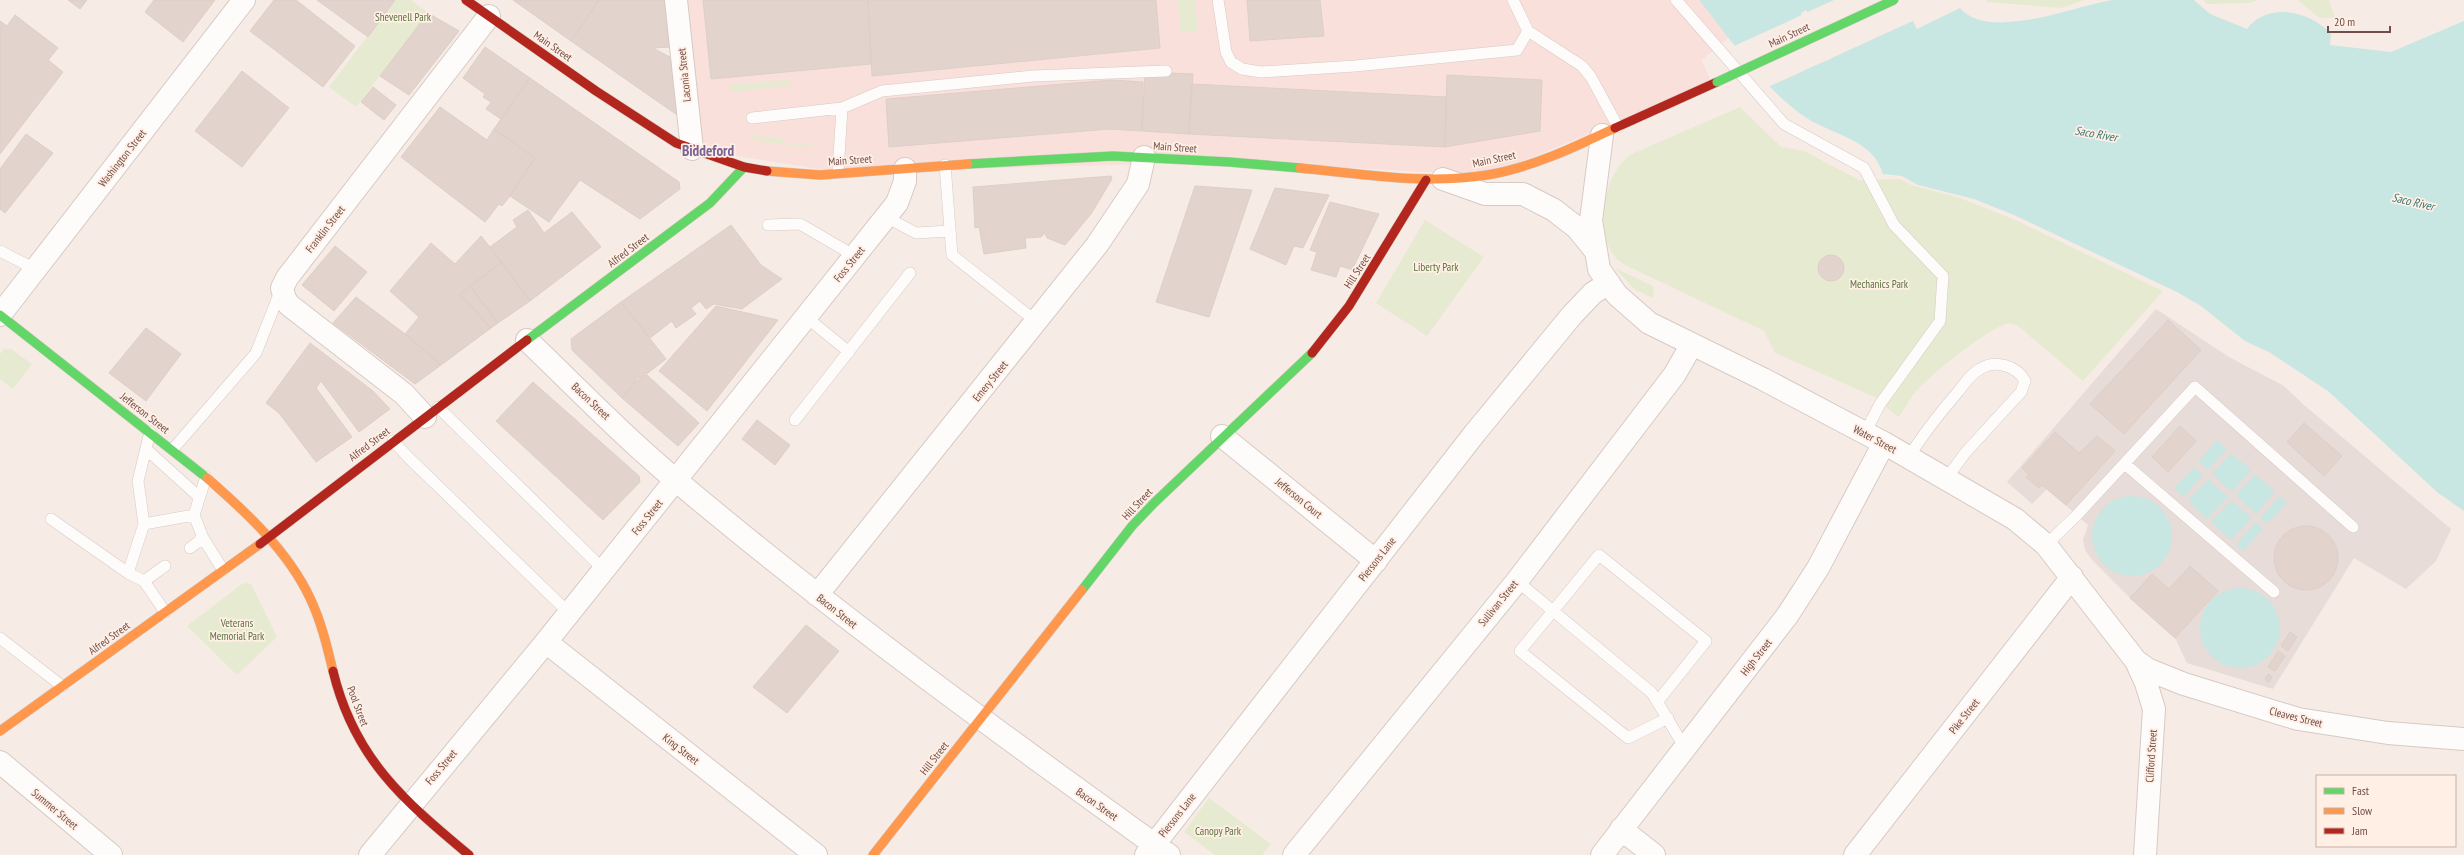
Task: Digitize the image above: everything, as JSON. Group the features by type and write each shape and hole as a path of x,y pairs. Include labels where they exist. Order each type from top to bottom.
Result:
{"main road":[{"name":"Main Street","path":"466,0 664,136 692,149 744,167 782,174 820,174 944,165 1144,157 1435,180 1488,175 1511,169 1570,149 1894,0"},
{"name":"Alfred Street","path":"0,731 268,538 431,412 710,203 744,167"},
{"name":"Hill Street","path":"873,855 1132,526 1222,436 1284,382 1319,345 1338,321 1381,256 1435,180"},
{"name":"Jefferson Street","path":"0,315 206,477 238,505 268,538"},
{"name":"Pool Street","path":"268,538 303,585 315,610 349,723 382,776 410,804 469,855"}],"street":[{"name":"Washington Street","path":"0,315 244,0"},
{"name":"Laconia Street","path":"676,0 692,149"},
{"name":"Franklin Street","path":"282,288 287,278 489,16"},
{"name":"Water Street","path":"1610,131 1591,204 1594,249 1599,269 1617,295 1649,323 1874,438 2015,519 2046,545 2136,661"},
{"name":"Emery Street","path":"817,595 1037,322 1097,245 1138,184 1144,157"},
{"name":"Foss Street","path":"370,855 410,804 546,642 897,204 903,189 905,169"},
{"path":"1435,180 1485,194 1523,194 1554,210 1576,228 1594,249"},
{"name":"Piersons Lane","path":"1156,851 1475,433 1572,315 1593,293 1609,283"},
{"path":"282,288 284,299 289,305 404,394 431,412"},
{"name":"Bacon Street","path":"527,340 676,481 817,595 1156,851"},
{"name":"Sullivan Street","path":"1294,855 1516,581 1675,374 1692,344"},
{"name":"Jefferson Court","path":"1222,436 1376,561"},
{"name":"High Street","path":"1602,855 1787,616 1807,586 1874,438"},
{"name":"Pike Street","path":"1855,855 2072,577"},
{"name":"King Street","path":"546,642 816,855"},
{"name":"Cleaves Street","path":"2136,661 2150,670 2184,684 2298,719 2388,733 2464,739"},
{"name":"Clifford Street","path":"2136,661 2146,683 2154,709 2145,855"},
{"name":"Summer Street","path":"0,762 104,853"},
{"path":"1621,829 1654,855"}],"lane":[{"path":"1218,0 1226,52 1231,62 1242,69 1261,72 1355,66 1517,50 1528,32"},
{"path":"1513,0 1528,32 1582,66 1590,77 1610,131"},
{"path":"1676,0 1784,124 1864,168 1894,225 1943,276 1940,321 1880,404 1874,438"},
{"path":"752,118 842,108 882,91 1032,76 1166,71"},
{"path":"838,172 842,108"},
{"path":"944,165 952,255 1037,322"},
{"path":"886,217 916,233 949,231"},
{"path":"768,225 800,224 855,256"},
{"path":"0,251 35,269"},
{"path":"795,420 910,273"},
{"path":"173,450 256,353 282,288"},
{"path":"806,317 849,352"},
{"path":"1909,457 1928,427 1973,374 1987,365 2005,365 2011,368 2025,381 2022,392 1966,452 1946,479"},
{"path":"2046,545 2195,387 2353,527"},
{"path":"431,412 604,570"},
{"path":"128,573 144,524 138,481 150,432"},
{"path":"393,441 569,613"},
{"path":"146,450 198,496"},
{"path":"2124,464 2274,592"},
{"path":"206,477 198,496 194,515 203,538 223,570"},
{"path":"144,524 194,515"},
{"path":"51,519 128,573 144,581 165,612"},
{"path":"190,548 203,538"},
{"path":"1658,701 1706,641 1599,555 1520,651 1628,738 1668,718"},
{"path":"144,581 165,566"},
{"path":"1516,581 1652,693 1668,718 1684,748"},
{"path":"0,638 62,686"}],"shaded area":[{"path":"676,0 1699,0 1729,37 1702,60 1712,84 1488,175 1229,162 838,172 692,149"},
{"path":"2156,309 2229,357 2284,386 2304,405 2451,529 2436,561 2406,589 2354,558 2273,689 2187,663 2175,638 2130,598 2092,560 2085,550 2083,540 2088,525 2047,489 2032,504 2007,482"}],"green space":[{"name":"Shevenell Park","path":"395,0 411,0 428,13 356,107 329,87"},
{"path":"1178,0 1195,0 1198,31 1181,33"},
{"path":"1987,0 2084,0 2061,8 1986,2"},
{"path":"2203,0 2257,0 2249,3 2207,4"},
{"path":"2298,0 2329,0 2335,18 2319,18"},
{"path":"789,80 789,85 732,92 729,85"},
{"name":"Mechanics Park","path":"1740,107 1781,147 1804,151 1859,180 1900,179 1911,185 1960,198 2013,219 2163,291 2083,381 2018,326 2008,323 1985,335 1943,366 1912,396 1899,417 1896,416 1877,398 1775,353 1764,331 1625,265 1614,256 1607,242 1604,226 1604,208 1607,191 1614,175 1623,162 1634,153"},
{"path":"748,135 783,139 786,143 813,143 812,146 777,144 751,138"},
{"name":"Liberty Park","path":"1425,220 1484,257 1427,336 1376,303"},
{"path":"1615,268 1653,286 1654,295 1652,298 1634,289"},
{"path":"4,349 11,349 32,364 13,389 0,379 0,354"},
{"name":"Veterans Memorial Park","path":"242,584 251,584 277,637 237,675 187,626"},
{"name":"Canopy Park","path":"1209,798 1271,844 1262,855 1215,855 1184,832"}],"water":[{"name":"Saco River","path":"1699,0 1903,0 1917,29 1960,8 1973,18 1991,22 2011,22 2033,19 2112,0 2194,0 2210,14 2247,29 2255,20 2266,15 2277,12 2289,12 2312,19 2322,26 2331,34 2330,45 2391,52 2464,21 2464,511 2437,492 2328,391 2269,352 2245,341 2201,306 2177,292 2014,215 1974,199 1918,185 1902,176 1883,174 1878,162 1861,145 1805,117 1775,92 1748,63","holes":["1806,10 1831,59 1826,61 1801,13"]},
{"path":"2217,440 2227,449 2208,470 2198,462"},
{"path":"2231,453 2251,470 2232,492 2212,474"},
{"path":"2194,467 2203,475 2184,497 2174,489"},
{"path":"2255,474 2275,492 2256,514 2236,495"},
{"path":"2208,479 2228,497 2207,519 2188,501"},
{"path":"2132,496 2147,499 2160,508 2169,521 2172,536 2169,551 2160,564 2147,573 2132,576 2117,573 2104,564 2095,551 2092,536 2095,521 2104,508 2117,499"},
{"path":"2280,496 2287,503 2267,524 2260,518"},
{"path":"2231,500 2252,518 2231,540 2211,522"},
{"path":"2256,522 2263,529 2243,551 2236,544"},
{"path":"2240,588 2255,591 2268,600 2277,613 2280,628 2277,643 2268,656 2255,665 2240,668 2225,665 2212,656 2203,643 2200,628 2203,613 2212,600 2225,591"}],"pier":[{"path":"1834,0 1905,0 1915,20 1768,87 1734,46 1804,14 1827,59 1828,58 1805,13"}],"building":[{"path":"68,0 87,0 80,9"},
{"path":"154,0 215,0 183,42 145,12"},
{"path":"274,0 296,0 355,46 323,87 250,31"},
{"path":"317,0 395,0 368,37"},
{"path":"513,0 599,0 571,41"},
{"path":"599,0 667,0 670,47 653,48 670,57 680,117 571,41"},
{"path":"703,0 868,0 871,64 711,79"},
{"path":"868,0 1156,0 1160,48 872,76"},
{"path":"1247,0 1320,0 1324,36 1250,41"},
{"path":"428,13 459,31 409,95 380,76"},
{"path":"15,15 58,48 48,60 63,72 0,154 0,21 7,26"},
{"path":"485,47 530,78 501,119 486,109 491,102 483,97 485,94 463,78"},
{"path":"242,71 289,108 242,167 195,131"},
{"path":"1145,72 1193,74 1189,134 1142,131"},
{"path":"1447,75 1542,80 1540,131 1445,147"},
{"path":"530,78 679,182 680,189 640,219 580,180 549,222 510,196 535,158 494,129"},
{"path":"1111,80 1143,82 1142,131 1110,129 889,147 886,99"},
{"path":"1191,84 1446,97 1445,147 1189,134"},
{"path":"373,87 396,105 384,120 361,102"},
{"path":"440,107 487,140 494,129 535,158 510,196 502,206 499,204 485,222 401,157"},
{"path":"26,134 53,153 5,213 0,209 0,169"},
{"path":"1111,176 1112,179 1091,214 1065,245 1047,238 1045,233 1041,237 1025,238 1026,248 984,254 979,227 975,228 973,187"},
{"path":"1195,186 1252,190 1209,317 1156,302"},
{"path":"1275,188 1329,195 1303,248 1294,246 1286,265 1250,249"},
{"path":"1330,202 1379,214 1352,270 1340,266 1336,277 1311,270 1317,252 1310,250"},
{"path":"528,210 544,233 572,212 601,247 530,301 490,247 517,227 513,220"},
{"path":"731,225 761,265 782,279 742,309 714,304 706,309 700,301 691,308 696,314 676,328 672,321 650,338 621,302"},
{"path":"481,236 502,262 460,294 491,328 441,365 405,334 419,317 390,291 431,243 455,264"},
{"path":"335,246 367,272 334,311 302,285"},
{"path":"1831,255 1841,258 1844,268 1841,278 1831,281 1821,278 1818,268 1821,258"},
{"path":"502,262 530,301 498,323 470,286"},
{"path":"470,286 498,323 491,328 460,294"},
{"path":"356,297 405,334 441,365 415,384 333,323"},
{"path":"621,302 666,359 640,379 639,377 622,398 572,350 571,339"},
{"path":"716,306 778,320 707,411 659,371"},
{"path":"2168,320 2201,350 2124,434 2090,404"},
{"path":"146,328 181,354 146,401 109,373"},
{"path":"310,343 373,391 390,409 359,432 321,381 316,388 352,437 316,462 279,413 266,403"},
{"path":"647,375 699,423 678,446 622,398 637,381"},
{"path":"533,382 639,476 640,482 603,520 496,421"},
{"path":"757,420 790,445 775,465 742,439"},
{"path":"2304,423 2342,456 2324,476 2287,442"},
{"path":"2180,426 2196,441 2168,472 2152,457"},
{"path":"2055,432 2079,453 2097,436 2115,451 2066,505 2042,485 2039,488 2026,477 2029,474 2022,468"},
{"path":"2300,526 2312,526 2329,535 2336,546 2338,558 2336,570 2329,581 2312,590 2300,590 2288,585 2279,576 2274,564 2274,552 2279,540 2288,531"},
{"path":"2190,566 2218,591 2175,638 2130,598 2152,574 2169,589"},
{"path":"806,625 839,651 787,713 753,687"},
{"path":"2290,632 2297,637 2288,651 2281,646"},
{"path":"2278,651 2285,656 2275,671 2268,667"},
{"path":"2268,674 2272,677 2269,682 2265,679"}],"traffic: fast":[{"path":"1717,82 1894,0"},
{"path":"968,164 1113,156 1229,162 1300,168"},
{"path":"527,340 710,203 744,167"},
{"path":"0,315 207,478"},
{"path":"1082,590 1132,526 1154,503 1312,353"}],"traffic: slow":[{"path":"1300,168 1394,178 1464,178 1503,172 1536,162 1615,128"},
{"path":"767,171 820,175 968,164"},
{"path":"207,478 265,533 290,564 301,581 314,607 333,671"},
{"path":"0,731 260,544"},
{"path":"873,855 1082,590"}],"traffic: jam":[{"path":"466,0 596,91 676,143 744,167 767,171"},
{"path":"1615,128 1717,82"},
{"path":"1312,353 1349,306 1426,180"},
{"path":"260,544 527,340"},
{"path":"333,671 342,702 354,729 368,753 384,775 423,815 469,855"}],"district":[{"name":"Biddeford","path":"708,151"}]}
